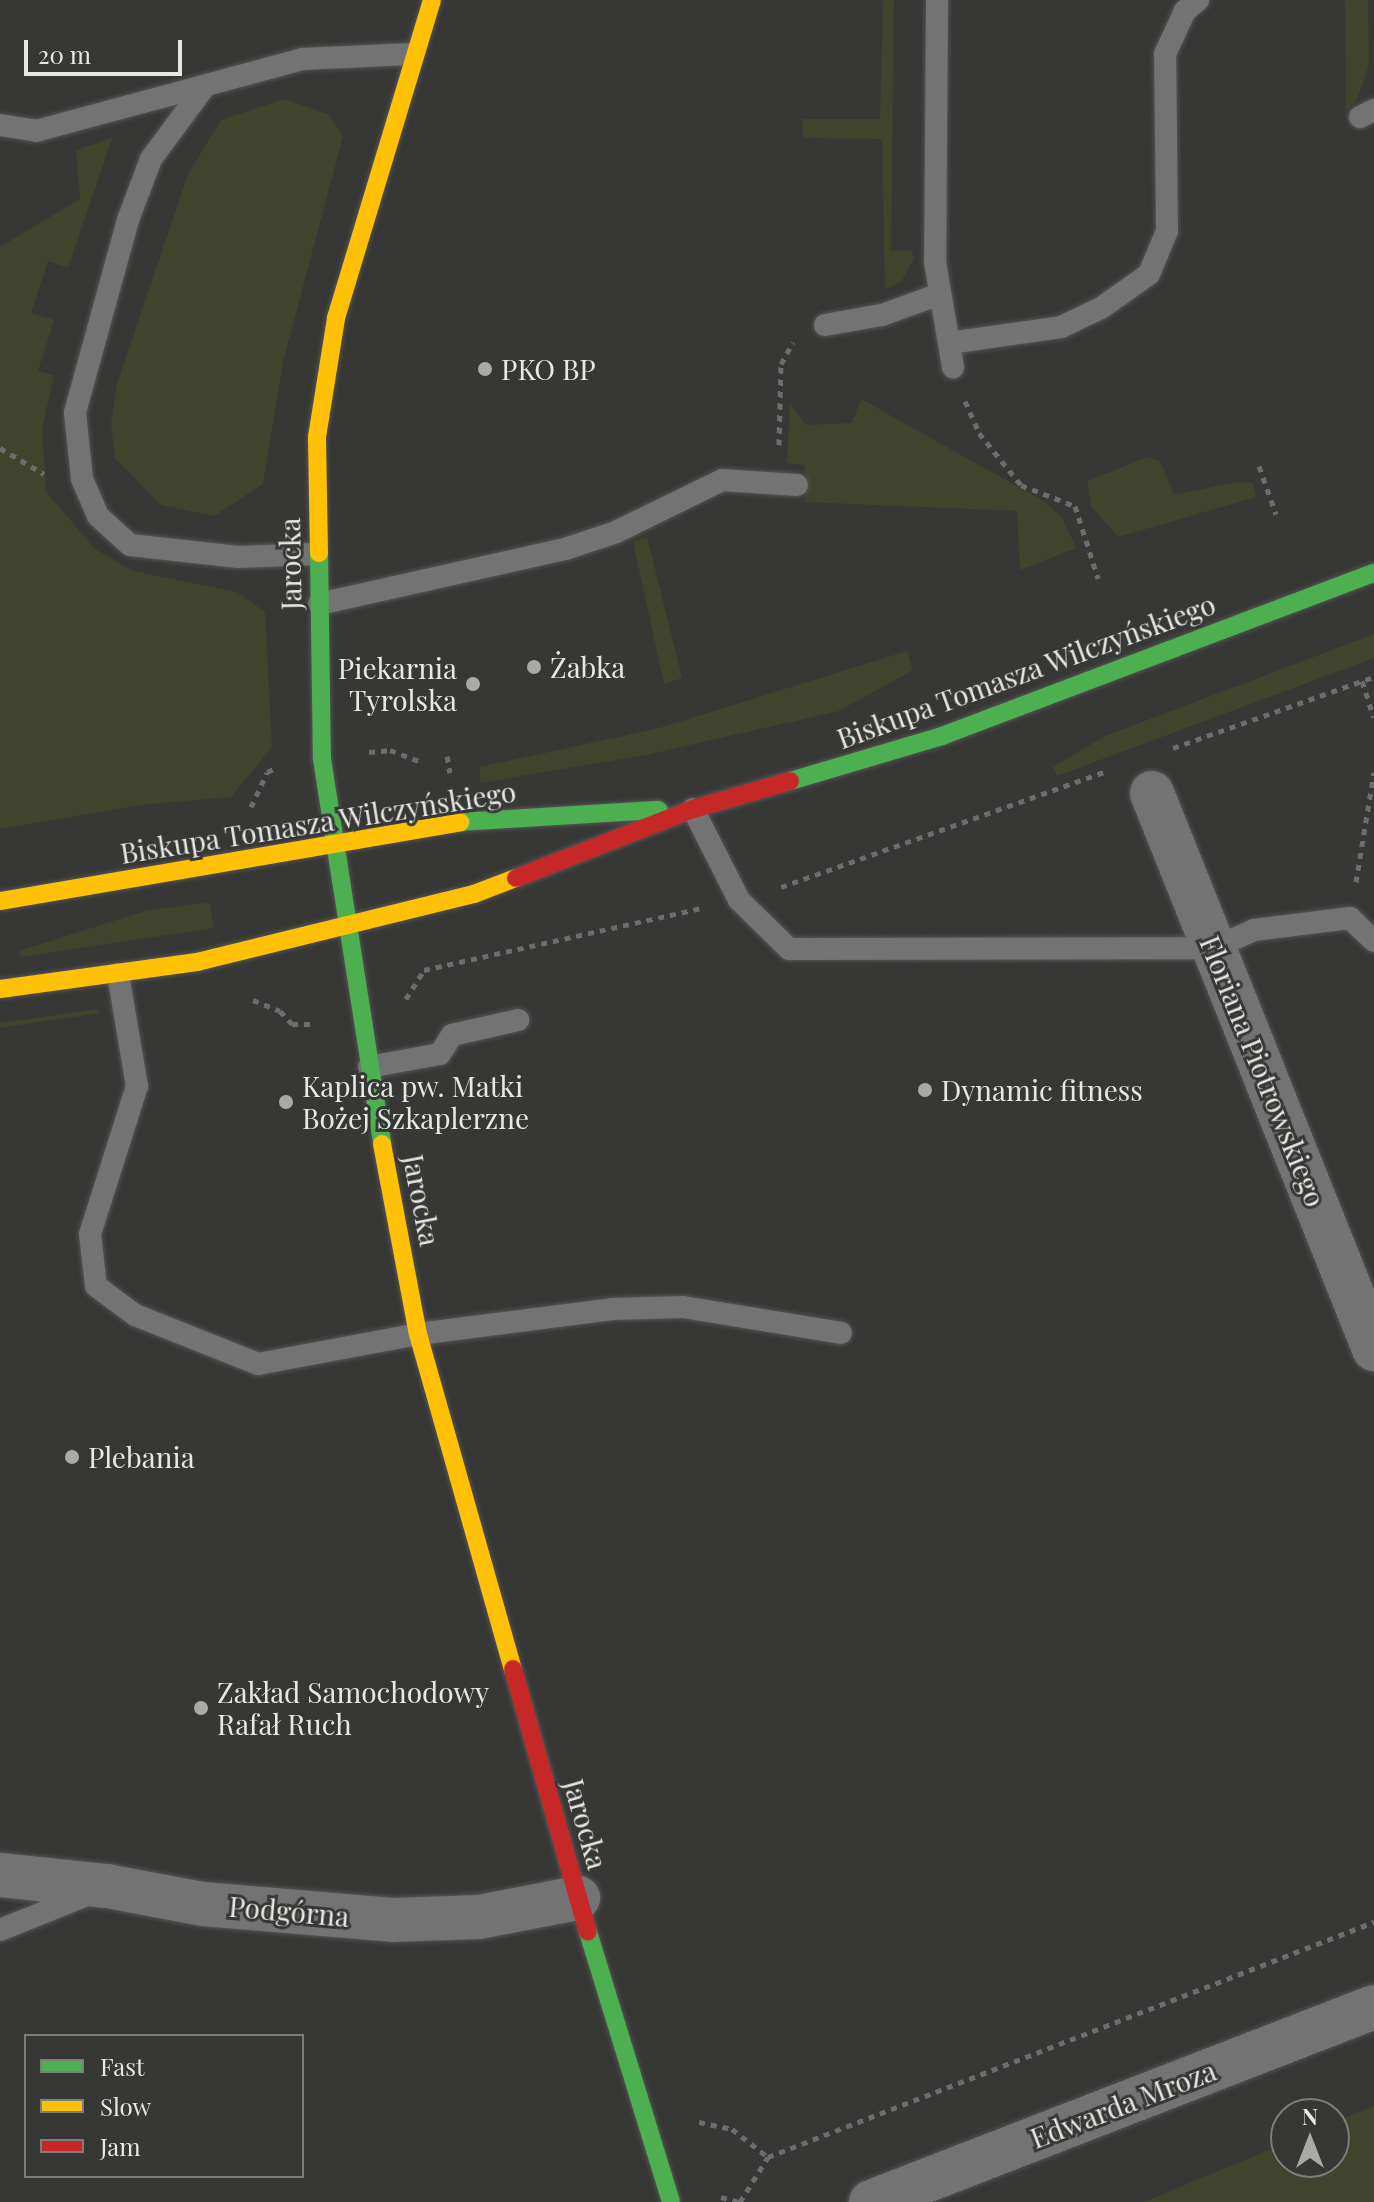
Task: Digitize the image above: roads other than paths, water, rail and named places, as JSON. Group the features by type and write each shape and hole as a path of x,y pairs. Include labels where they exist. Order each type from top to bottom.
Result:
{"street":[{"name":"Jarocka","path":"432,0 412,54 336,318 317,437 316,554 322,759 345,929 418,1334 578,1898 671,2202"},
{"name":"Biskupa Tomasza Wilczyńskiego","path":"0,989 118,974 345,929 474,894 693,809 942,736 1374,573"},
{"name":"Floriana Piotrowskiego","path":"1152,793 1374,1349"},
{"name":"Biskupa Tomasza Wilczyńskiego","path":"0,901 494,816 693,809"},
{"name":"Podgórna","path":"0,1875 107,1886 203,1904 392,1920 479,1917 578,1898"},
{"name":"Edwarda Mroza","path":"871,2202 1374,2007"}],"lane":[{"path":"937,0 935,262 953,367"},
{"path":"949,343 1061,327 1101,308 1149,274 1167,231 1165,54 1185,11 1198,0"},
{"path":"0,125 36,131 302,59 412,54"},
{"path":"205,86 151,159 128,220 75,413 82,479 98,516 130,545 238,557 316,554"},
{"path":"825,325 882,315 940,294"},
{"path":"319,604 565,549 616,532 722,480 797,485"},
{"path":"693,809 739,900 789,949 1214,948 1254,930 1350,918 1374,941"},
{"path":"118,974 137,1086 90,1234 96,1286 135,1315 258,1364 418,1334 612,1309 683,1307 841,1333"},
{"path":"369,1067 440,1054 452,1035 518,1020"},
{"path":"0,1930 107,1886"}],"place":[{"name":"PKO BP","path":"485,369"},
{"name":"Żabka","path":"534,667"},
{"name":"Piekarnia Tyrolska","path":"473,684"},
{"name":"Dynamic fitness","path":"925,1090"},
{"name":"Kaplica pw. Matki Bożej Szkaplerzne","path":"286,1102"},
{"name":"Plebania","path":"72,1457"},
{"name":"Zakład Samochodowy Rafał Ruch","path":"201,1708"}]}
